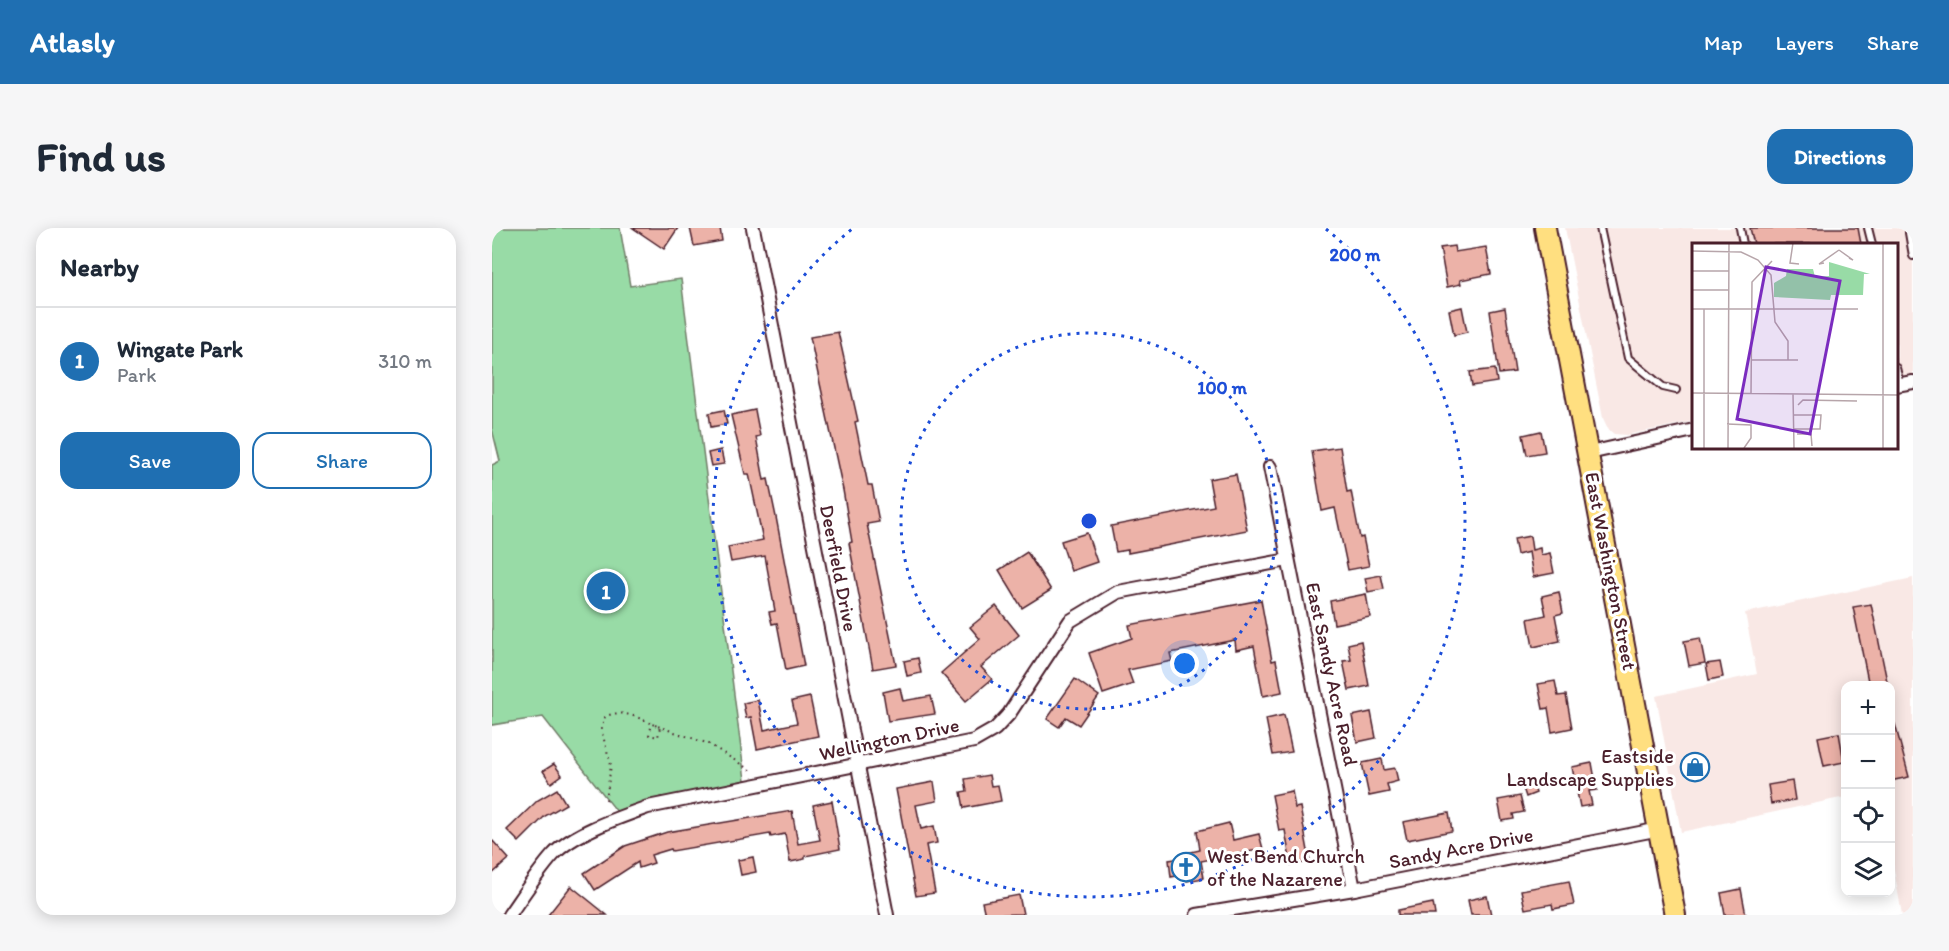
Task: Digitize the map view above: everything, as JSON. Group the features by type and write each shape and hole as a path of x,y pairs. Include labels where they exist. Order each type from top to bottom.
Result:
{"main road":[{"name":"East Washington Street","path":"1545,228 1675,915"}],"street":[{"name":"Deerfield Drive","path":"753,228 887,915"},
{"path":"1898,385 1913,382"},
{"path":"1589,453 1692,430"},
{"name":"East Sandy Acre Road","path":"1270,467 1331,764 1353,889"},
{"name":"Wellington Drive","path":"508,915 555,853 582,836 621,817 648,807 974,741 994,729 1009,714 1070,621 1118,592 1288,560"},
{"name":"Sandy Acre Drive","path":"1197,915 1353,889 1660,828"}],"lane":[{"path":"1600,228 1626,354 1631,363 1663,387 1676,390"},
{"path":"1740,228 1743,243"},
{"path":"1868,228 1872,243"},
{"path":"1911,228 1909,233 1913,256"}],"path":[{"path":"606,800 611,769 601,729 605,717 624,713 660,727"},
{"path":"660,727 658,737 649,735 652,724 709,744 750,770"}],"shaded area":[{"path":"1565,228 1913,228 1913,375 1898,378 1898,243 1692,243 1692,421 1627,435 1614,434 1608,429 1603,418"},
{"path":"1913,578 1913,915 1902,915 1895,875 1895,681 1841,681 1841,798 1681,832 1656,696 1757,674 1745,613"}],"green space":[{"path":"492,228 620,228 630,286 681,279 746,788 621,817 543,717 492,725 492,465 500,461 492,429"}],"building":[{"path":"633,228 678,228 664,249"},
{"path":"690,228 720,228 722,241 694,246"},
{"path":"1750,228 1858,228 1861,243 1754,243"},
{"path":"1454,246 1455,252 1486,247 1491,274 1460,280 1461,284 1447,287 1440,248"},
{"path":"1462,307 1467,332 1454,335 1449,310"},
{"path":"1505,308 1515,372 1499,374 1490,311"},
{"path":"838,332 858,421 855,422 868,485 872,485 879,522 867,524 896,665 873,669 849,543 852,542 843,490 810,337"},
{"path":"1495,369 1497,382 1472,386 1470,372"},
{"path":"724,410 727,424 711,427 709,413"},
{"path":"755,410 760,436 756,437 764,480 768,479 804,666 786,670 777,623 772,624 769,612 775,611 765,556 731,562 728,547 763,540 749,474 745,474 731,415"},
{"path":"1541,431 1545,452 1527,455 1523,435"},
{"path":"1340,447 1347,492 1351,491 1360,538 1363,537 1369,566 1348,570 1335,508 1322,511 1312,451"},
{"path":"721,450 724,464 711,466 708,453"},
{"path":"1236,474 1247,530 1128,553 1128,550 1116,552 1111,526 1214,506 1209,479"},
{"path":"1087,533 1097,562 1071,571 1061,541"},
{"path":"1530,536 1532,550 1540,548 1541,555 1550,553 1554,573 1533,577 1529,552 1517,555 1514,539"},
{"path":"1027,552 1051,590 1022,608 999,570"},
{"path":"1381,575 1384,589 1368,592 1365,578"},
{"path":"1559,592 1563,613 1555,615 1560,641 1533,647 1528,619 1546,615 1542,596"},
{"path":"1366,594 1370,617 1334,624 1330,601"},
{"path":"1261,600 1272,661 1276,660 1282,692 1263,696 1254,646 1236,650 1235,640 1170,653 1172,661 1128,670 1133,684 1103,694 1089,653 1132,638 1129,625"},
{"path":"1871,604 1887,681 1868,681 1853,607"},
{"path":"996,606 1019,635 981,667 992,679 966,701 941,673 980,639 970,627"},
{"path":"1700,638 1705,663 1689,666 1684,641"},
{"path":"1361,641 1369,686 1349,690 1343,661 1351,660 1348,644"},
{"path":"918,658 921,673 907,676 904,661"},
{"path":"1720,662 1723,677 1709,680 1706,664"},
{"path":"1075,679 1099,696 1079,725 1066,717 1059,727 1047,719"},
{"path":"1555,681 1558,696 1566,695 1572,728 1552,732 1548,708 1543,709 1538,684"},
{"path":"900,688 903,701 931,696 935,714 888,721 883,692"},
{"path":"810,697 818,736 757,749 751,717 746,718 743,703 758,700 764,730 797,723 792,701"},
{"path":"1371,712 1376,738 1357,742 1352,716"},
{"path":"1284,715 1292,752 1273,755 1266,719"},
{"path":"1895,724 1909,777 1895,780"},
{"path":"1839,733 1841,763 1824,766 1818,737"},
{"path":"1382,759 1384,770 1395,768 1398,781 1387,784 1389,792 1369,796 1362,763"},
{"path":"1592,763 1597,790 1589,791 1592,805 1580,807 1572,767"},
{"path":"554,764 562,775 551,783 543,771"},
{"path":"989,775 991,786 998,785 1001,801 964,808 961,792 967,791 965,779"},
{"path":"1532,781 1536,793 1526,797 1522,785"},
{"path":"1792,781 1795,800 1771,804 1768,785"},
{"path":"934,782 937,801 916,805 921,829 934,826 937,843 926,845 935,893 916,896 896,789"},
{"path":"557,789 566,804 545,816 519,842 507,830 538,800"},
{"path":"1292,791 1295,808 1300,807 1310,862 1291,865 1285,830 1279,831 1272,795"},
{"path":"1520,796 1524,812 1513,814 1514,819 1502,821 1498,800"},
{"path":"832,801 840,849 805,856 805,859 790,862 785,834 771,837 770,834 672,851 671,849 651,855 654,863 639,868 638,862 595,890 584,873 625,846 667,832 792,811 798,844 820,840 813,805"},
{"path":"1449,813 1452,831 1407,840 1403,822"},
{"path":"1229,823 1233,840 1259,834 1263,849 1201,861 1204,878 1187,881 1186,874 1171,877 1169,860 1183,858 1182,854 1200,850 1197,831"},
{"path":"492,840 509,859 492,874"},
{"path":"753,857 756,872 741,875 738,860"},
{"path":"1569,881 1574,905 1553,909 1552,904 1525,909 1521,890"},
{"path":"571,886 607,915 548,915"},
{"path":"1741,889 1746,915 1725,915 1721,893"},
{"path":"1019,895 1023,914 985,915 982,902"},
{"path":"1487,896 1491,915 1471,915 1468,900"},
{"path":"1433,903 1435,915 1398,915 1398,910"}],"place":[{"name":"Wingate Park","path":"606,591"},
{"name":"Eastside Landscape Supplies","path":"1695,767"},
{"name":"West Bend Church of the Nazarene","path":"1186,867"}]}
